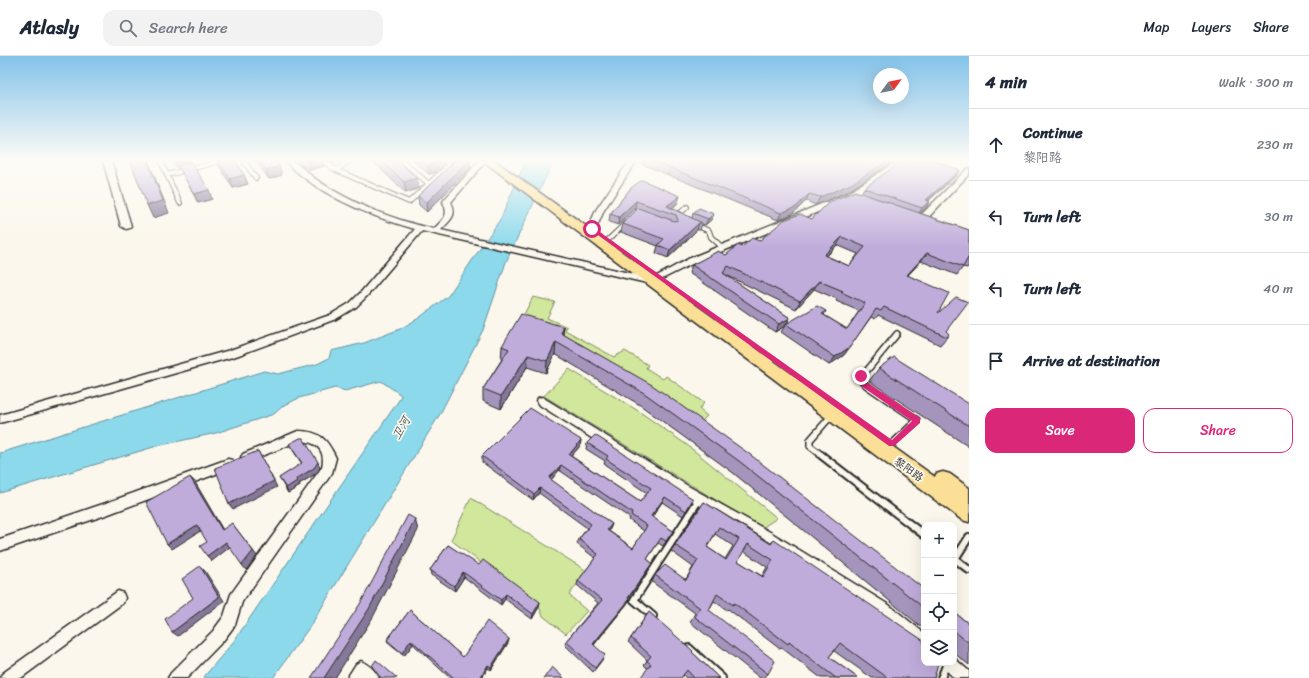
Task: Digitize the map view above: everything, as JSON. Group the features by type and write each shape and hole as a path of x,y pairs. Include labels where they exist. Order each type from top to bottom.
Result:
{"main road":[{"path":"530,189 585,226"},
{"name":"黎阳路","path":"585,226 608,240 655,279 969,499"},
{"name":"黎阳路","path":"585,226 833,414 969,513"}],"street":[{"path":"115,189 126,226"},
{"path":"328,189 365,210 420,228 655,279 723,248 854,196 864,189"},
{"path":"436,231 450,215 451,210 447,202 460,189"},
{"path":"585,226 600,210 614,189"},
{"path":"921,220 951,189"},
{"path":"0,419 233,353 332,317 353,305 420,228"},
{"path":"542,401 884,610 921,640"},
{"path":"0,545 106,509 298,436 308,436 322,443 330,458 328,469 236,599 230,620 218,636 176,678"},
{"path":"8,678 118,598"},
{"path":"951,666 965,678"},
{"path":"355,678 361,669 371,678"}],"lane":[{"path":"173,189 180,204"},
{"path":"379,189 409,202 423,189"},
{"path":"685,220 678,215 687,207"},
{"path":"608,240 630,217"},
{"path":"691,223 710,231 711,237 723,248"},
{"path":"892,444 917,420 867,386 860,378 897,334"},
{"path":"833,414 810,440 810,446 921,533"},
{"path":"658,620 634,600 700,498"},
{"path":"957,554 969,537"},
{"path":"957,560 969,570"},
{"path":"681,641 722,678"},
{"path":"941,678 947,666"}],"green space":[{"path":"533,297 555,302 547,318 567,327 565,330 614,357 625,351 648,365 646,368 663,379 666,376 704,403 699,409 707,416 699,424 519,324"},
{"path":"569,369 640,412 687,445 777,518 762,528 544,396"},
{"path":"471,498 587,571 569,595 587,611 566,634 543,616 539,607 451,540"}],"water":[{"name":"卫河","path":"513,189 540,189 506,262 483,330 440,414 311,625 273,678 203,678 234,641 399,400 401,395 381,381 345,391 335,388 299,398 283,406 274,414 216,433 157,446 0,493 0,453 264,371 278,374 317,364 329,358 331,351 364,343 400,329 419,318 448,296 501,218"}],"building":[{"path":"141,189 158,189 163,201 147,205"},
{"path":"191,189 209,190 194,194"},
{"path":"425,189 440,189 426,203 418,196"},
{"path":"630,189 663,189 680,196 667,206 702,223 699,223 670,250 658,245 664,239 623,224 638,208 674,221 678,220 676,215 636,201 619,217 610,214"},
{"path":"722,189 839,189 820,197 809,194 796,207 781,213"},
{"path":"867,189 938,189 926,200 930,201 922,208"},
{"path":"855,191 969,230 969,258 963,267 927,253 907,275 949,293 938,313 956,297 968,302 946,331 949,334 947,337 884,307 881,311 876,309 850,347 835,357 786,324 817,306 826,311 822,314 847,329 865,303 841,292 843,291 819,281 800,301 728,266 723,273 790,318 779,324 692,265 718,251 726,255 738,245 742,247 752,238 759,241 784,220 800,214 812,219 829,202","holes":["842,237 865,247 849,266 824,255"]},
{"path":"699,208 714,214 708,219 693,213"},
{"path":"521,314 564,327 561,333 652,385 748,453 921,587 921,606 739,461 644,393 556,342 547,361 528,355 501,396 483,389 509,349 502,346"},
{"path":"894,357 969,404 969,426 879,368"},
{"path":"530,408 581,440 569,455 640,502 651,488 606,459 608,456 587,443 595,435 693,499 686,511 665,497 651,516 673,531 666,541 661,538 647,559 652,563 628,598 629,600 593,644 605,655 595,668 566,641 602,600 578,581 598,554 579,539 591,524 540,488 534,494 482,456","holes":["561,465 632,513 631,515 647,526 633,548 607,530 612,524 549,478"]},
{"path":"303,438 318,462 314,468 296,479 297,481 286,488 279,478 302,463 289,444"},
{"path":"258,451 274,481 229,504 215,468"},
{"path":"190,477 222,530 232,523 253,551 242,565 226,542 207,556 200,546 207,542 197,525 167,544 146,502"},
{"path":"704,502 771,544 774,540 921,639 921,666 937,666 934,678 888,678 840,643 829,657 858,678 836,678 734,603 733,605 717,594 709,610 775,661 768,674 695,617 700,608 655,575 665,565 686,580 698,560 675,545","holes":["719,527 739,539 726,560 707,547","748,544 773,560 763,577 738,561"]},
{"path":"408,515 415,519 369,609 324,678 311,678 360,604"},
{"path":"448,545 479,565 483,560 540,602 533,614 506,594 501,600 463,572 454,586 430,570"},
{"path":"200,566 219,597 172,632 165,619 193,598 182,579"},
{"path":"410,610 463,657 487,621 509,639 491,667 488,665 480,678 454,678 411,640 402,653 387,640"},
{"path":"649,612 693,651 692,652 719,678 694,678 687,670 681,678 640,678 651,664 647,661 651,656 631,638"},
{"path":"957,614 969,624 969,643 957,633"},
{"path":"376,660 397,678 382,678 379,676 372,666"},
{"path":"552,667 564,678 544,678"}],"route":[{"path":"592,229 892,444 917,420 867,386 861,381 861,376"}]}
